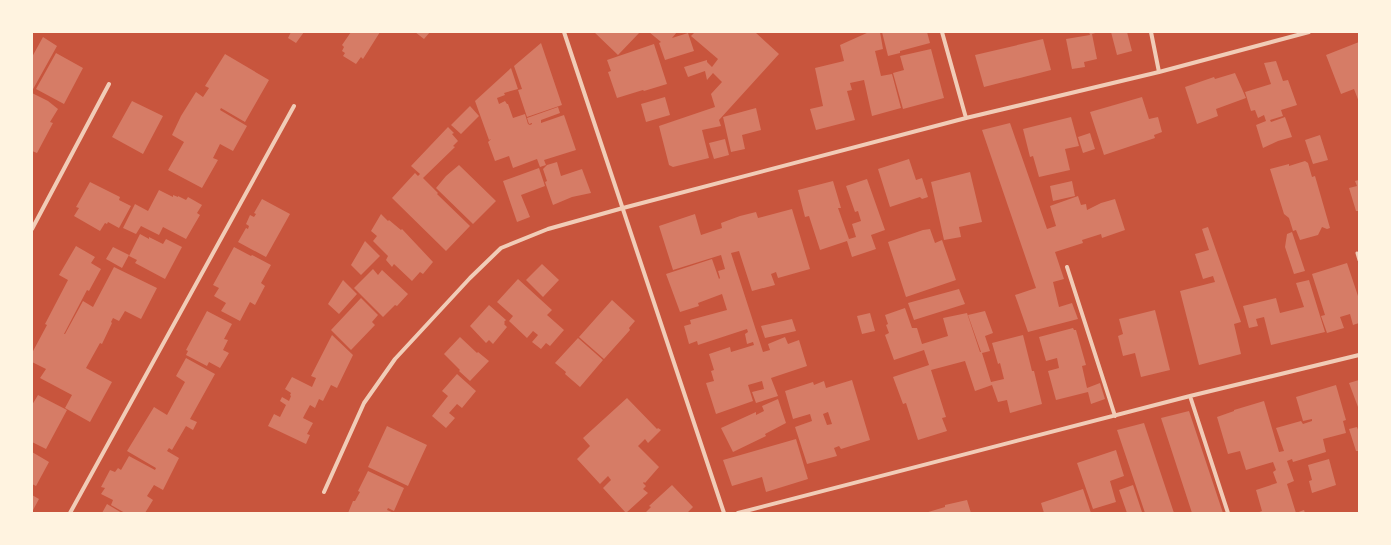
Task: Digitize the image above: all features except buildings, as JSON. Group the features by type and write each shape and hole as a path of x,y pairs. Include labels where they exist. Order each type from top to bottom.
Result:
{"street":[{"path":"564,32 724,513"},
{"path":"942,32 966,118"},
{"path":"1151,32 1159,72"},
{"path":"324,492 364,403 396,359 470,278 501,248 548,229 623,208 966,118 1159,72 1309,32"},
{"path":"32,229 109,84"},
{"path":"70,513 294,106"},
{"path":"1068,267 1115,416"},
{"path":"738,513 1190,396 1359,355"},
{"path":"1190,396 1228,513"}],"lane":[{"path":"1357,253 1359,260"}]}
